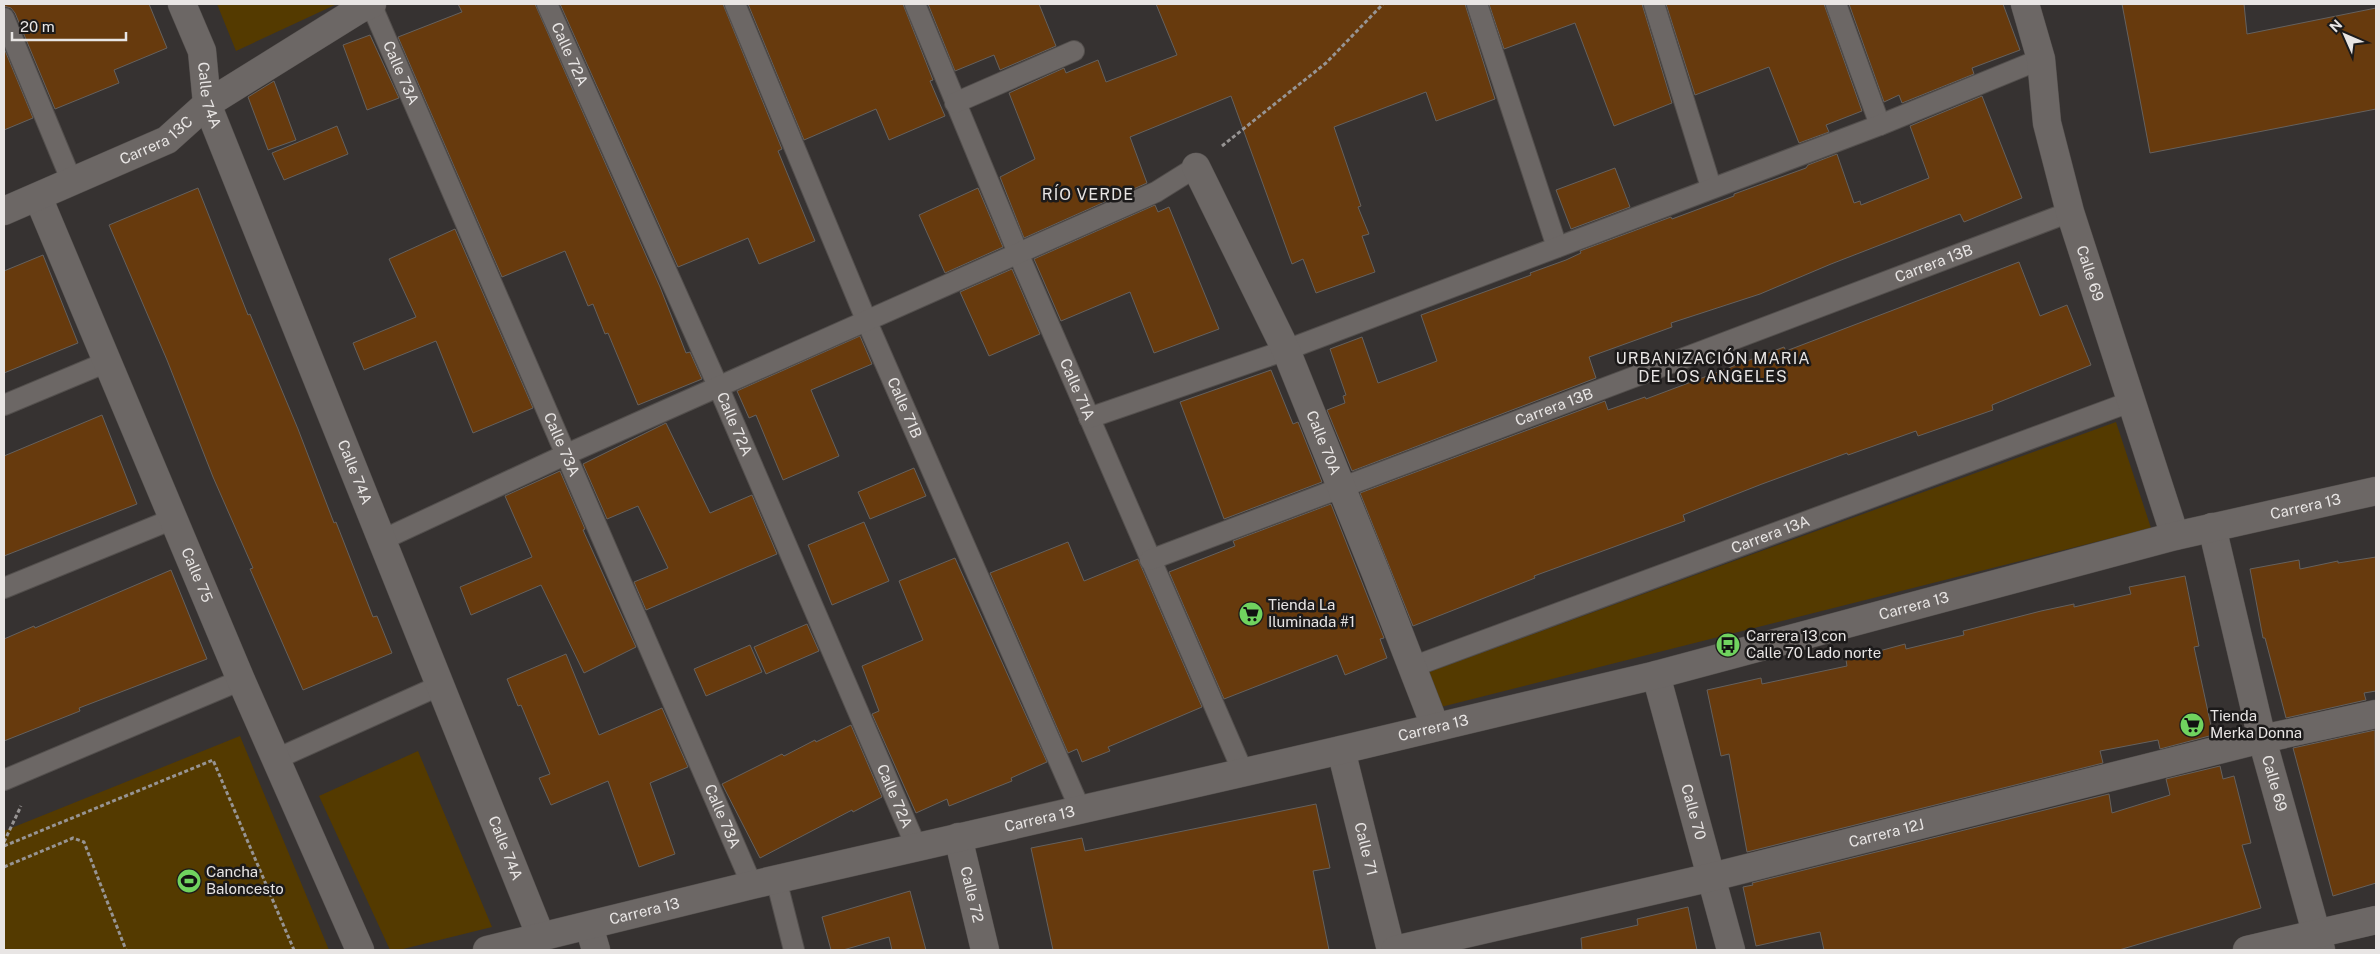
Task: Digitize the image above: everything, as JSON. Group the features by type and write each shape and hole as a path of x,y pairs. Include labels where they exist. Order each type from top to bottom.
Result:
{"street":[{"name":"Calle 74A","path":"182,4 202,51 207,104 541,937"},
{"name":"Calle 69","path":"2025,4 2041,59 2047,123 2070,212 2130,402 2176,536"},
{"name":"Carrera 13C","path":"4,211 167,140 207,104 364,5"},
{"name":"Calle 70A","path":"1196,166 1286,350 1342,487 1435,726"},
{"name":"Calle 75","path":"38,197 241,680 360,950"},
{"name":"Carrera 13","path":"487,950 541,937 592,938 764,882 1341,750 1435,726 1656,675 2176,536 2376,492"},
{"name":"Calle 69","path":"2212,527 2262,739 2318,942"},
{"name":"Calle 70","path":"1656,675 1731,950"},
{"name":"Carrera 12J","path":"1395,950 1712,877 2262,739 2376,714"},
{"name":"Calle 71","path":"1341,750 1391,950"},
{"name":"Calle 72","path":"958,837 985,950"},
{"path":"2247,950 2318,942 2376,920"}],"lane":[{"name":"Calle 72A","path":"548,4 718,386 916,846"},
{"name":"Calle 71B","path":"735,4 867,322 1080,809"},
{"name":"Calle 71A","path":"914,4 1018,253 1242,772"},
{"path":"1477,4 1557,247"},
{"path":"1654,4 1711,187"},
{"path":"1836,4 1880,125"},
{"name":"Calle 73A","path":"364,5 794,950"},
{"path":"4,18 72,182"},
{"path":"955,103 1074,51"},
{"path":"1089,418 1286,350 1711,187 1880,125 2041,59"},
{"path":"382,540 718,386 867,322 1156,192 1196,166"},
{"name":"Carrera 13B","path":"1150,560 2070,212"},
{"path":"4,405 107,362"},
{"name":"Carrera 13A","path":"1412,667 2130,402"},
{"path":"4,588 173,519"},
{"path":"4,780 241,680"},
{"path":"276,759 441,685"}],"path":[{"path":"1196,166 1326,63 1383,4"},
{"path":"4,846 213,760 294,950"},
{"path":"4,867 73,838 84,842 126,950"}],"shaded area":[{"path":"217,4 337,4 236,51"},
{"path":"2116,422 2151,528 1441,707 1429,672"},
{"path":"240,736 329,950 4,950 4,831"},
{"path":"418,751 492,927 399,950 390,950 319,796"}],"building":[{"path":"4,4 149,4 167,48 114,70 119,83 55,109 15,13 11,8 4,6"},
{"path":"458,4 535,4 660,287 686,353 690,352 702,379 638,405 608,333 605,334 593,304 588,306 565,251 502,277 398,37 462,12"},
{"path":"560,4 723,4 782,149 778,151 815,241 759,264 748,238 678,267"},
{"path":"748,4 903,4 933,80 930,81 945,116 889,140 876,109 804,140"},
{"path":"928,4 1039,4 1056,46 1000,70 994,55 955,71"},
{"path":"1156,4 1465,4 1495,99 1436,121 1426,92 1334,127 1361,206 1358,207 1369,234 1362,236 1375,272 1316,293 1303,259 1292,264 1231,96 1130,137 1147,183 1024,238 1000,177 1035,159 1009,93 1064,68 1066,73 1098,60 1106,82 1177,55"},
{"path":"1489,4 1642,4 1672,103 1614,126 1575,23 1504,49"},
{"path":"1666,4 1824,4 1862,111 1826,125 1829,132 1799,143 1769,67 1695,95"},
{"path":"1849,4 2003,4 2020,50 1972,68 1974,74 1902,103 1899,95 1884,102"},
{"path":"2122,4 2244,4 2247,34 2376,8 2376,109 2150,153"},
{"path":"370,35 399,98 367,110 343,45"},
{"path":"4,48 33,118 4,130"},
{"path":"274,81 296,140 268,150 248,97"},
{"path":"1982,96 2022,198 1964,222 1960,214 1760,294 1671,323 1672,327 1589,357 1596,378 1352,471 1327,410 1345,403 1343,396 1346,395 1330,349 1362,337 1378,383 1437,361 1421,315 1531,275 1530,273 1581,253 1580,251 1734,196 1734,194 1806,168 1808,165 1837,154 1854,203 1860,201 1861,205 1929,178 1910,126"},
{"path":"337,126 348,154 284,180 272,153"},
{"path":"1615,168 1630,207 1571,229 1556,190"},
{"path":"198,188 248,315 250,314 298,429 373,617 377,616 392,653 303,690 250,569 253,568 213,477 167,360 109,225"},
{"path":"978,188 1003,247 945,273 919,215"},
{"path":"1155,205 1158,212 1169,207 1219,329 1154,353 1130,292 1061,321 1034,259"},
{"path":"455,229 533,408 473,433 436,341 364,370 353,343 416,317 389,259"},
{"path":"43,255 78,343 4,373 4,271"},
{"path":"2019,262 2040,316 2067,305 2091,365 1992,405 1993,410 1918,436 1916,431 1848,455 1847,453 1762,484 1683,515 1685,521 1534,576 1535,578 1413,626 1360,493 1605,401 1608,410 1645,397 1646,399 1784,347 1786,351"},
{"path":"1012,269 1040,334 989,356 960,292"},
{"path":"860,336 872,364 811,390 839,456 783,480 756,415 749,418 737,391"},
{"path":"1271,370 1293,424 1298,422 1322,482 1224,519 1180,402"},
{"path":"102,415 137,504 4,556 4,456"},
{"path":"666,423 710,513 752,495 777,554 646,610 634,582 668,568 638,506 607,519 583,464"},
{"path":"914,468 926,496 870,519 858,492"},
{"path":"560,471 585,529 583,530 636,647 584,673 541,585 471,615 460,587 532,557 505,496"},
{"path":"1331,504 1384,638 1380,639 1387,658 1345,675 1337,655 1224,699 1169,572 1235,546 1233,541"},
{"path":"864,522 889,581 832,605 808,545"},
{"path":"1068,542 1084,581 1138,559 1202,707 1108,747 1110,751 1082,762 1077,749 1068,753 990,573"},
{"path":"2376,557 2376,691 2364,693 2366,700 2286,718 2265,638 2263,638 2250,569 2299,560 2300,569 2338,561 2338,563"},
{"path":"955,558 1047,762 1011,778 1012,781 949,806 947,799 916,813 872,714 879,711 862,666 923,640 899,581"},
{"path":"171,570 207,659 79,708 80,711 4,741 4,639 34,626 35,628"},
{"path":"2185,576 2199,646 2194,647 2213,735 2160,749 2158,740 2100,751 2103,763 1747,852 1729,754 1721,756 1707,690 1761,678 1762,684 1847,666 1846,660 1905,644 1906,649 1964,635 1963,631 2041,611 2074,604 2074,607 2131,594 2129,587"},
{"path":"807,624 819,651 766,674 754,647"},
{"path":"750,645 762,672 706,696 694,669"},
{"path":"566,654 599,735 662,708 688,767 650,783 675,854 639,867 608,781 551,805 539,778 550,774 521,705 518,706 507,679"},
{"path":"851,725 882,797 853,812 852,810 760,858 722,784 782,754 784,756 815,740 816,742"},
{"path":"2375,730 2376,883 2333,896 2293,748"},
{"path":"2220,766 2223,779 2234,776 2251,843 2242,845 2261,908 2119,950 1824,950 1820,932 1756,946 1743,887 1753,885 1752,883 2109,794 2112,813 2170,795 2166,779"},
{"path":"1316,804 1330,868 1313,871 1329,950 1053,950 1031,848 1082,838 1085,851"},
{"path":"910,891 926,950 892,950 889,937 843,950 831,950 822,917"},
{"path":"1688,907 1697,950 1582,950 1581,938 1638,925 1637,919"}],"place":[{"name":"Tienda La Iluminada #1","path":"1251,614"},
{"name":"Carrera 13 con Calle 70 Lado norte","path":"1728,645"},
{"name":"Tienda Merka Donna","path":"2192,725"},
{"name":"Cancha Baloncesto","path":"189,881"}],"district":[{"name":"RÍO VERDE","path":"1088,194"},
{"name":"URBANIZACIÓN MARIA DE LOS ANGELES","path":"1713,367"}]}
